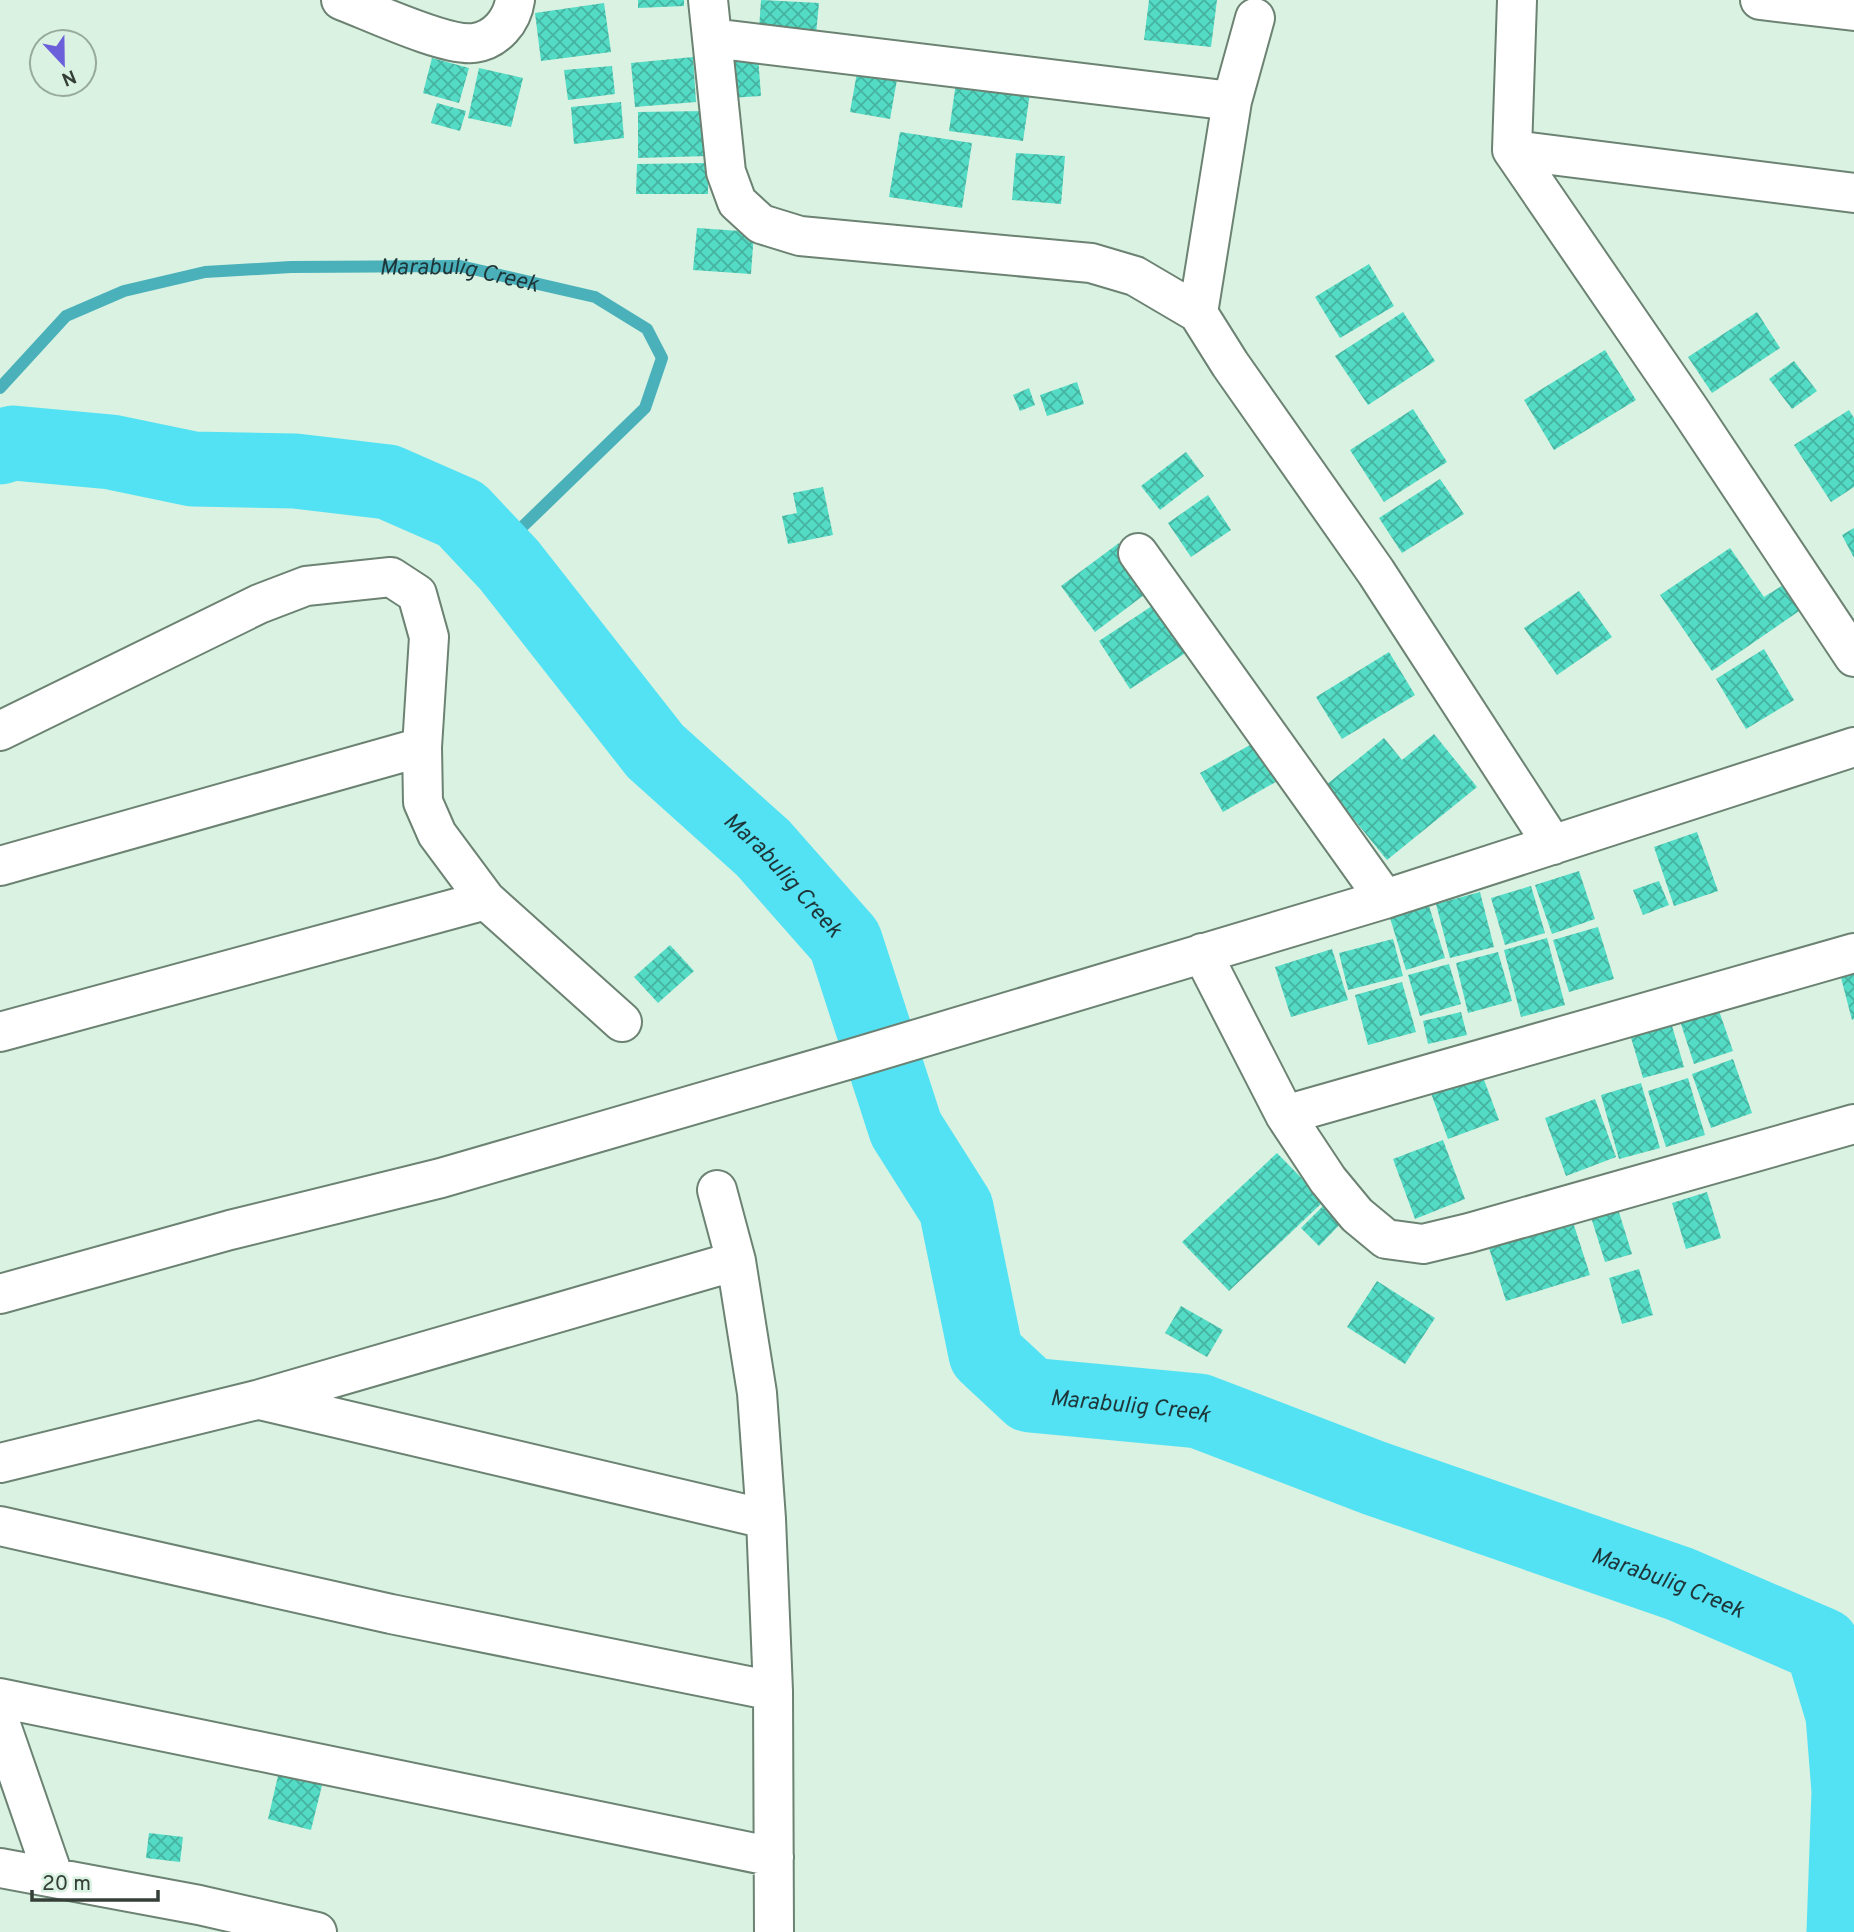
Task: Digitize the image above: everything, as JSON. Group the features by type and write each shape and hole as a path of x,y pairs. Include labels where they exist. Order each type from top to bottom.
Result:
{"street":[{"path":"341,0 443,39 474,43 501,32 514,10 515,0"},
{"path":"708,0 726,172 737,202 761,224 800,236 1091,263 1135,276 1198,313 1230,364 1376,572 1553,845"},
{"path":"1517,0 1512,150 1690,410 1854,657"},
{"path":"1760,0 1854,11"},
{"path":"1198,313 1233,101 1255,18"},
{"path":"712,38 1233,101"},
{"path":"1512,150 1854,193"},
{"path":"1138,553 1385,899"},
{"path":"0,731 258,604 306,586 391,577 416,594 429,637 422,747 423,802 437,834 486,900 622,1022"},
{"path":"0,866 422,747"},
{"path":"0,1294 230,1230 441,1178 854,1058 1385,899 1854,747"},
{"path":"0,1032 486,900"},
{"path":"1202,953 1285,1115 1328,1180 1357,1214 1386,1239 1423,1244 1469,1233 1854,1124"},
{"path":"1285,1115 1854,953"},
{"path":"716,1190 736,1261 757,1393 766,1519 773,1691 774,1932"},
{"path":"0,1463 257,1400 736,1261"},
{"path":"257,1400 766,1519"},
{"path":"0,1526 391,1614 773,1691"},
{"path":"0,1698 774,1857"},
{"path":"0,1722 54,1878"},
{"path":"0,1868 54,1878 245,1924 317,1932"}],"building":[{"path":"638,0 684,0 684,6 638,8"},
{"path":"761,0 819,3 816,34 759,29"},
{"path":"1149,0 1217,0 1211,47 1144,40"},
{"path":"604,3 611,52 541,61 535,13"},
{"path":"758,56 761,96 729,98 726,58"},
{"path":"693,57 696,102 635,107 631,63"},
{"path":"432,58 469,68 459,103 423,93"},
{"path":"612,66 615,94 568,100 564,70"},
{"path":"858,67 898,74 890,119 850,112"},
{"path":"479,68 523,78 511,127 468,118"},
{"path":"956,83 1030,93 1023,141 949,131"},
{"path":"621,102 624,138 574,144 571,107"},
{"path":"437,103 466,111 460,131 431,123"},
{"path":"708,111 708,156 638,158 638,112"},
{"path":"900,132 972,143 962,208 889,197"},
{"path":"1016,153 1065,156 1061,204 1012,200"},
{"path":"708,163 708,194 636,194 637,164"},
{"path":"697,228 754,232 751,274 693,270"},
{"path":"1369,264 1394,306 1340,338 1315,297"},
{"path":"1403,312 1435,361 1368,405 1335,356"},
{"path":"1757,312 1780,348 1712,393 1688,357"},
{"path":"1605,350 1636,400 1554,450 1524,400"},
{"path":"1794,361 1817,391 1792,409 1769,379"},
{"path":"1077,382 1084,404 1047,416 1040,395"},
{"path":"1029,388 1035,405 1020,411 1013,395"},
{"path":"1413,409 1447,462 1384,502 1350,450"},
{"path":"1849,410 1854,418 1854,487 1831,502 1794,445"},
{"path":"1186,452 1204,476 1160,510 1141,486"},
{"path":"1440,479 1464,514 1402,553 1379,518"},
{"path":"823,487 833,535 788,544 782,516 797,513 793,493"},
{"path":"1208,495 1231,530 1191,557 1168,523"},
{"path":"1854,528 1854,558 1842,535"},
{"path":"1119,543 1152,589 1095,632 1061,586"},
{"path":"1730,548 1764,597 1788,582 1805,607 1712,671 1660,595"},
{"path":"1579,591 1612,637 1557,675 1524,628"},
{"path":"1155,604 1187,652 1130,689 1099,641"},
{"path":"1764,649 1794,700 1746,729 1716,679"},
{"path":"1389,652 1415,695 1342,739 1316,697"},
{"path":"1434,734 1477,787 1387,860 1326,785 1384,738 1402,760"},
{"path":"1259,740 1281,779 1223,812 1200,773"},
{"path":"1697,832 1718,891 1674,906 1654,847"},
{"path":"1579,871 1595,919 1552,934 1535,885"},
{"path":"1659,881 1669,905 1643,915 1633,890"},
{"path":"1531,886 1545,933 1505,945 1491,898"},
{"path":"1480,892 1494,947 1450,958 1436,904"},
{"path":"1429,906 1445,958 1406,970 1390,918"},
{"path":"1598,927 1614,979 1569,992 1553,940"},
{"path":"1547,938 1565,1005 1521,1017 1504,950"},
{"path":"1393,939 1403,976 1348,990 1339,953"},
{"path":"670,945 694,971 658,1003 634,977"},
{"path":"1332,949 1348,1000 1291,1017 1275,967"},
{"path":"1498,952 1512,1001 1468,1013 1456,963"},
{"path":"1449,964 1461,1004 1420,1016 1408,975"},
{"path":"1854,966 1854,1019 1852,1020 1839,970"},
{"path":"1402,982 1416,1032 1368,1045 1355,995"},
{"path":"1717,1005 1733,1051 1694,1064 1679,1018"},
{"path":"1461,1012 1467,1035 1428,1044 1423,1021"},
{"path":"1670,1019 1684,1067 1643,1078 1629,1031"},
{"path":"1733,1059 1752,1113 1711,1128 1692,1074"},
{"path":"1480,1069 1499,1120 1448,1139 1429,1088"},
{"path":"1688,1078 1705,1135 1666,1147 1648,1091"},
{"path":"1641,1083 1660,1148 1619,1159 1601,1095"},
{"path":"1595,1099 1616,1157 1566,1176 1545,1118"},
{"path":"1443,1140 1465,1199 1415,1219 1393,1159"},
{"path":"1277,1153 1324,1201 1229,1291 1182,1242"},
{"path":"1707,1192 1721,1238 1686,1249 1672,1203"},
{"path":"1327,1202 1344,1220 1319,1246 1301,1228"},
{"path":"1617,1206 1632,1254 1605,1262 1590,1214"},
{"path":"1572,1219 1590,1275 1506,1301 1488,1245"},
{"path":"1639,1269 1653,1315 1622,1324 1609,1278"},
{"path":"1377,1281 1435,1318 1405,1364 1347,1327"},
{"path":"1181,1306 1223,1330 1207,1357 1165,1333"},
{"path":"281,1763 325,1773 311,1830 268,1819"},
{"path":"149,1833 183,1837 180,1862 146,1858"}],"waterway":[{"name":"Marabulig Creek","path":"0,388 66,316 124,291 205,272 291,267 460,266 595,297 647,329 662,358 645,408 516,533 509,565"},
{"name":"Marabulig Creek","path":"0,447 13,443 111,452 193,469 295,471 388,482 461,514 509,565 655,751 763,848 845,941 906,1129 956,1208 986,1354 1030,1395 1199,1411 1374,1478 1680,1584 1822,1645 1843,1715 1849,1791 1844,1932"}]}
